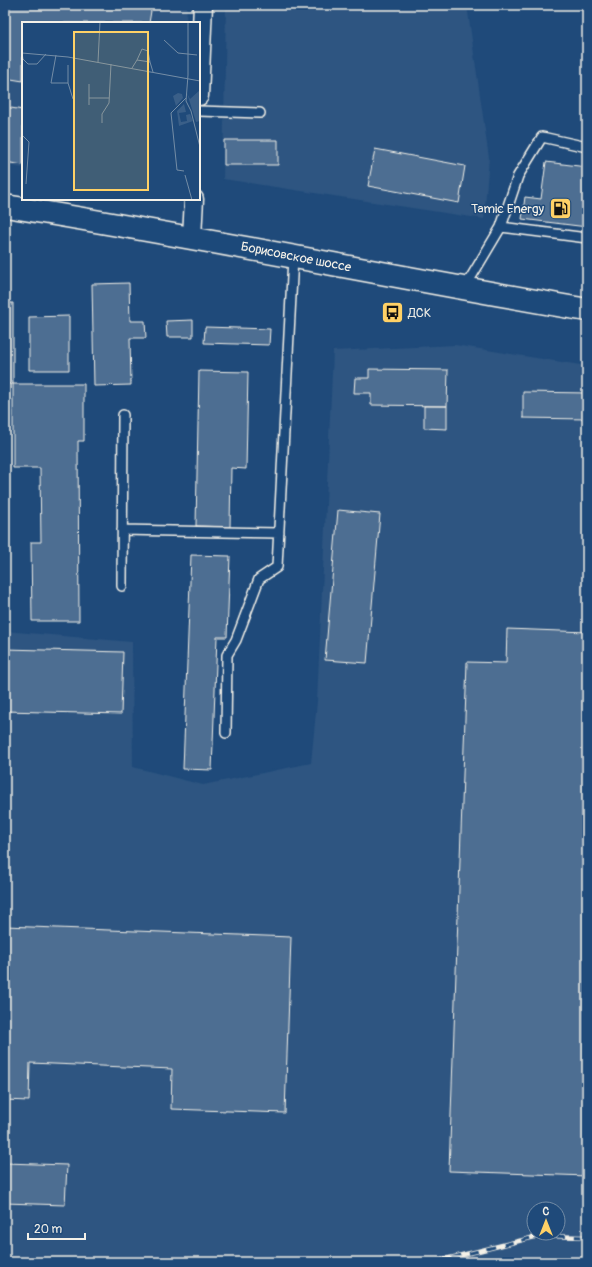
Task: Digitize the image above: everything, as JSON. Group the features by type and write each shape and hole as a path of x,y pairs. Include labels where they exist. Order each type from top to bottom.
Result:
{"main road":[{"name":"Борисовское шоссе","path":"5,206 192,237 464,289 587,310"}],"street":[{"path":"200,73 203,5"},
{"path":"192,237 194,200"}],"lane":[{"path":"200,111 260,113"},
{"path":"464,289 501,227 518,176 542,137 587,147"},
{"path":"501,227 587,238"},
{"path":"226,733 227,655 236,640 259,579 277,567 293,257"},
{"path":"122,586 123,415"},
{"path":"122,530 279,533"}],"shaded area":[{"path":"5,5 187,5 186,22 22,22 22,168 5,165"},
{"path":"226,5 467,5 489,158 484,219 223,179"},
{"path":"455,345 587,366 587,1262 5,1262 5,631 132,642 133,767 203,785 311,763 317,701 333,351"}],"building":[{"path":"5,5 152,5 149,22 22,22 22,81 5,78"},
{"path":"5,107 22,110 22,165 5,162"},
{"path":"224,140 278,140 278,165 224,165"},
{"path":"375,149 465,166 459,203 368,186"},
{"path":"546,162 587,167 583,204 587,205 587,227 522,219 525,197 541,199"},
{"path":"129,283 130,321 145,321 146,338 130,338 131,385 94,386 92,284"},
{"path":"5,303 13,303 13,384 5,384"},
{"path":"69,316 69,370 29,370 29,317"},
{"path":"193,320 193,337 167,337 166,321"},
{"path":"205,327 270,329 269,345 204,343"},
{"path":"369,369 448,370 447,406 371,405 371,393 354,393 355,378 369,378"},
{"path":"199,371 248,372 246,469 231,468 230,527 196,526"},
{"path":"13,384 84,384 84,441 78,441 79,621 32,621 31,542 41,542 40,468 13,468"},
{"path":"523,392 587,393 587,419 523,418"},
{"path":"424,406 447,406 447,429 424,428"},
{"path":"338,510 380,514 367,663 325,660"},
{"path":"191,555 230,556 227,637 217,637 212,770 183,769"},
{"path":"507,629 587,632 587,1176 449,1171 467,662 506,663"},
{"path":"5,649 123,652 121,714 5,711"},
{"path":"5,926 291,937 285,1113 171,1109 172,1069 30,1063 29,1101 5,1100"},
{"path":"5,1163 67,1165 65,1205 5,1203"}],"railway":[{"path":"434,1262 539,1236 587,1237"},
{"path":"5,1260 62,1262"}],"place":[{"name":"Tamic Energy","path":"560,209"},
{"name":"ДСК","path":"392,313"}]}
